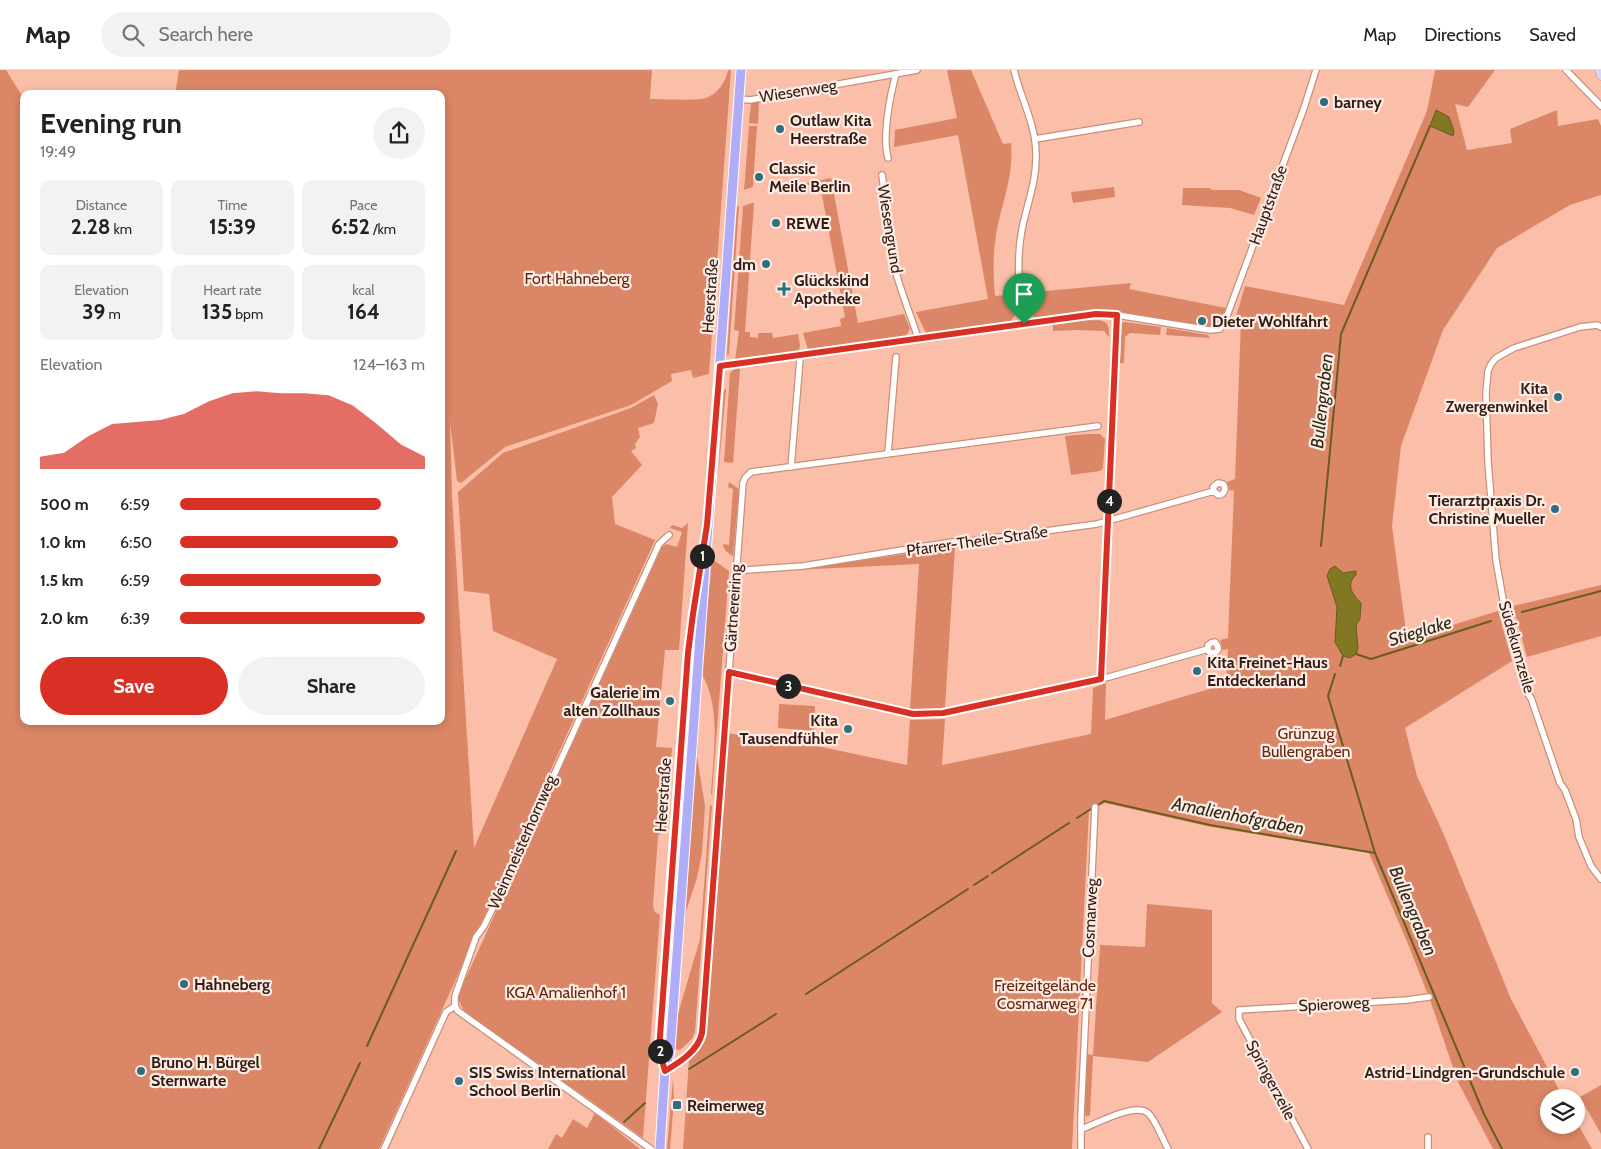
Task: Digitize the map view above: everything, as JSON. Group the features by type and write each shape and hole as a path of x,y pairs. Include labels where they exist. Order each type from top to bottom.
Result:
{"main road":[{"name":"Heerstraße","path":"660,1149 665,1070 670,1051 741,70"},
{"path":"1599,70 1601,76"}],"street":[{"name":"Wiesenweg","path":"739,99 750,100 917,70"},
{"path":"1014,70 1031,118 1035,139 1036,169 1020,246 1019,289 1024,324"},
{"name":"Hauptstraße","path":"1117,315 1210,330 1220,329 1225,321 1304,108 1316,70"},
{"path":"1566,70 1601,106"},
{"path":"888,158 885,150 889,98 896,74"},
{"path":"1035,139 1139,122"},
{"name":"Wiesengrund","path":"882,175 886,228 895,274 918,338"},
{"path":"720,366 1096,314 1117,315 1101,679"},
{"name":"Südekumzeile","path":"1601,327 1587,326 1563,332 1516,348 1496,358 1488,371 1486,401 1494,545 1504,605 1518,650 1519,666 1560,782 1576,819 1579,837 1592,866 1601,879"},
{"path":"791,467 800,359 802,354"},
{"path":"888,453 896,357"},
{"name":"Gärtnereiring","path":"665,1070 679,1062 698,1044 702,1033 736,568 743,482 745,478 751,472 1098,426"},
{"name":"Pfarrer-Theile-Straße","path":"736,568 746,570 803,566 912,550 937,544 1108,522 1214,491"},
{"name":"Weinmeisterhornweg","path":"384,1149 446,1012 455,1006 454,996 476,937 484,926 504,885 659,544 669,536"},
{"path":"729,672 913,714 943,713 1101,679 1208,649"},
{"name":"Cosmarweg","path":"1081,1149 1095,807"},
{"name":"Spieroweg","path":"1239,1010 1429,997"},
{"path":"455,1006 458,1011 651,1149"},
{"name":"Springerzeile","path":"1239,1010 1239,1019 1308,1149"},
{"path":"1082,1129 1132,1110 1142,1109 1150,1115 1168,1149"},
{"path":"1428,1137 1428,1149"}],"green space":[{"name":"Fort Hahneberg","path":"0,70 6,70 20,93 20,725 445,725 445,90 176,90 179,70 652,70 650,99 688,100 702,99 710,96 718,90 728,70 731,70 709,374 693,378 691,370 671,374 672,381 631,405 505,447 461,483 457,481 450,421 452,496 474,848 557,659 493,631 489,594 464,591 458,492 503,453 631,408 654,395 658,404 654,423 638,428 640,437 635,444 636,448 631,451 642,465 612,497 615,524 655,540 379,1149 0,1149"},
{"path":"947,70 971,70 1003,144 1011,143 1011,167 995,242 994,280 995,296 1015,294 1017,312 1011,321 926,333 916,312 988,299 958,135 894,147 895,130 957,118"},
{"path":"1435,70 1495,70 1468,107 1455,104 1467,150 1512,143 1510,129 1557,110 1558,126 1598,119 1601,126 1601,195 1570,205 1497,248 1443,330 1401,446 1392,526 1407,639 1498,611 1512,661 1405,728 1417,776 1444,835 1511,999 1559,1089 1540,1089 1540,1134 1583,1134 1592,1149 1493,1149 1458,1082 1430,1000 1369,853 1211,827 1105,803 1089,811 1072,1149 683,1149 689,1060 700,1049 705,1034 727,733 817,746 907,765 910,720 945,719 942,765 1091,734 1093,688 1106,683 1105,720 1226,684 1228,649 1223,650 1220,640 1228,638 1234,490 1230,491 1227,482 1235,479 1241,321 1235,320 1245,286 1344,305 1427,111"},
{"path":"759,101 758,124 749,123 751,103"},
{"path":"749,126 757,126 753,187 744,190"},
{"path":"831,178 858,323 904,314 910,329 906,336 808,350 803,333 841,326 840,319 845,317 821,190 816,191 813,184 799,187 796,185"},
{"path":"1114,187 1115,197 1073,203 1071,192"},
{"path":"1183,188 1239,190 1261,198 1254,215 1230,208 1182,205"},
{"path":"754,203 745,332 750,332 750,337 758,338 758,333 772,333 773,338 798,334 800,345 799,351 735,360 739,331 734,330 743,206"},
{"path":"739,206 729,353 728,357 737,207"},
{"path":"1131,283 1129,289 1226,308 1220,322 1211,327 1110,311 1035,318 1027,310 1025,293"},
{"path":"1086,320 1104,321 1108,326 1109,337 1104,331 1053,331 1053,325"},
{"path":"1122,323 1161,327 1160,335 1130,333 1125,337 1124,363 1120,363"},
{"path":"1167,328 1208,335 1210,338 1166,335"},
{"path":"740,368 733,463 724,462 730,373"},
{"path":"724,389 726,390 718,477"},
{"path":"1100,434 1105,439 1103,468 1100,471 1071,475 1065,436"},
{"path":"729,482 739,489 733,556 725,550 723,544 729,545 733,489 728,487"},
{"name":"KGA Amalienhof 1","path":"688,523 679,650 665,650 656,747 672,748 666,827 658,836 653,906 655,912 660,915 643,1138 464,1011 459,1001 459,993 662,547 666,544 677,547 682,532 670,528 672,525 682,528"},
{"path":"954,545 945,708 943,711 912,712 910,710 919,564 794,570 920,552 922,549"},
{"path":"712,559 729,571 712,795 714,716 708,686 701,673"},
{"path":"1601,585 1601,636 1527,657 1513,606"},
{"path":"701,687 697,756 705,806 702,853 697,878 686,911 679,984"},
{"path":"779,704 815,706 814,731 778,728"},
{"path":"710,805 712,806 695,1032 692,1039 680,1050 674,1049 677,1017 700,939"},
{"path":"1147,904 1212,910 1212,1003 1222,1012 1148,1062 1093,1056 1090,1115 1086,1117 1084,1106 1086,1054 1093,1055 1100,945 1145,947"},
{"path":"673,1078 674,1100 670,1149 667,1149"},
{"path":"1601,1085 1601,1134 1585,1106 1585,1094"},
{"path":"595,1113 640,1149 548,1149 556,1134 562,1138 573,1119 587,1128"}],"shaded area":[{"path":"1436,110 1449,117 1454,131 1453,136 1430,126"},
{"path":"1335,566 1343,573 1356,571 1356,575 1351,582 1351,590 1361,603 1360,619 1356,625 1358,648 1356,654 1350,658 1343,656 1335,642 1337,607 1327,576 1330,569"}],"waterway":[{"name":"Bullengraben","path":"1321,546 1341,334 1430,126"},
{"name":"Stieglake","path":"1522,612 1601,591"},
{"name":"Stieglake","path":"1356,654 1371,659 1491,621"},
{"name":"Bullengraben","path":"1340,666 1343,656"},
{"name":"Bullengraben","path":"1335,674 1328,696 1375,853 1484,1114 1502,1149"},
{"name":"Amalienhofgraben","path":"1098,805 1104,801 1210,825 1375,853"},
{"name":"Amalienhofgraben","path":"1077,818 1091,809"},
{"name":"Amalienhofgraben","path":"992,873 1069,823"},
{"path":"367,1046 456,851"},
{"name":"Amalienhofgraben","path":"974,885 988,876"},
{"name":"Amalienhofgraben","path":"806,994 968,889"},
{"name":"Amalienhofgraben","path":"689,1069 776,1014"},
{"path":"319,1149 360,1063"},
{"name":"Amalienhofgraben","path":"624,1122 645,1103"}],"place":[{"name":"barney","path":"1324,102"},
{"name":"Outlaw Kita Heerstraße","path":"780,129"},
{"name":"Classic Meile Berlin","path":"759,177"},
{"name":"REWE","path":"776,223"},
{"name":"dm","path":"766,264"},
{"name":"Glückskind Apotheke","path":"784,289"},
{"name":"Dieter Wohlfahrt","path":"1202,321"},
{"name":"Kita Zwergenwinkel","path":"1558,397"},
{"name":"Tierarztpraxis Dr. Christine Mueller","path":"1555,509"},
{"name":"Kita Freinet-Haus Entdeckerland","path":"1197,671"},
{"name":"Galerie im alten Zollhaus","path":"670,701"},
{"name":"Kita Tausendfühler","path":"848,729"},
{"name":"Hahneberg","path":"184,984"},
{"name":"Bruno H. Bürgel Sternwarte","path":"141,1071"},
{"name":"Astrid-Lindgren-Grundschule","path":"1575,1072"},
{"name":"SIS Swiss International School Berlin","path":"459,1081"},
{"name":"Reimerweg","path":"677,1105"}],"route":[{"path":"1096,314 1117,315 1101,679 943,713 913,714 729,672 702,1033 698,1044 679,1062 665,1071 659,1050 688,653 707,525 720,366 1024,324 1096,314"}],"park label":[{"name":"Grünzug Bullengraben","path":"1306,742"},
{"name":"Freizeitgelände Cosmarweg 71","path":"1045,994"}]}
